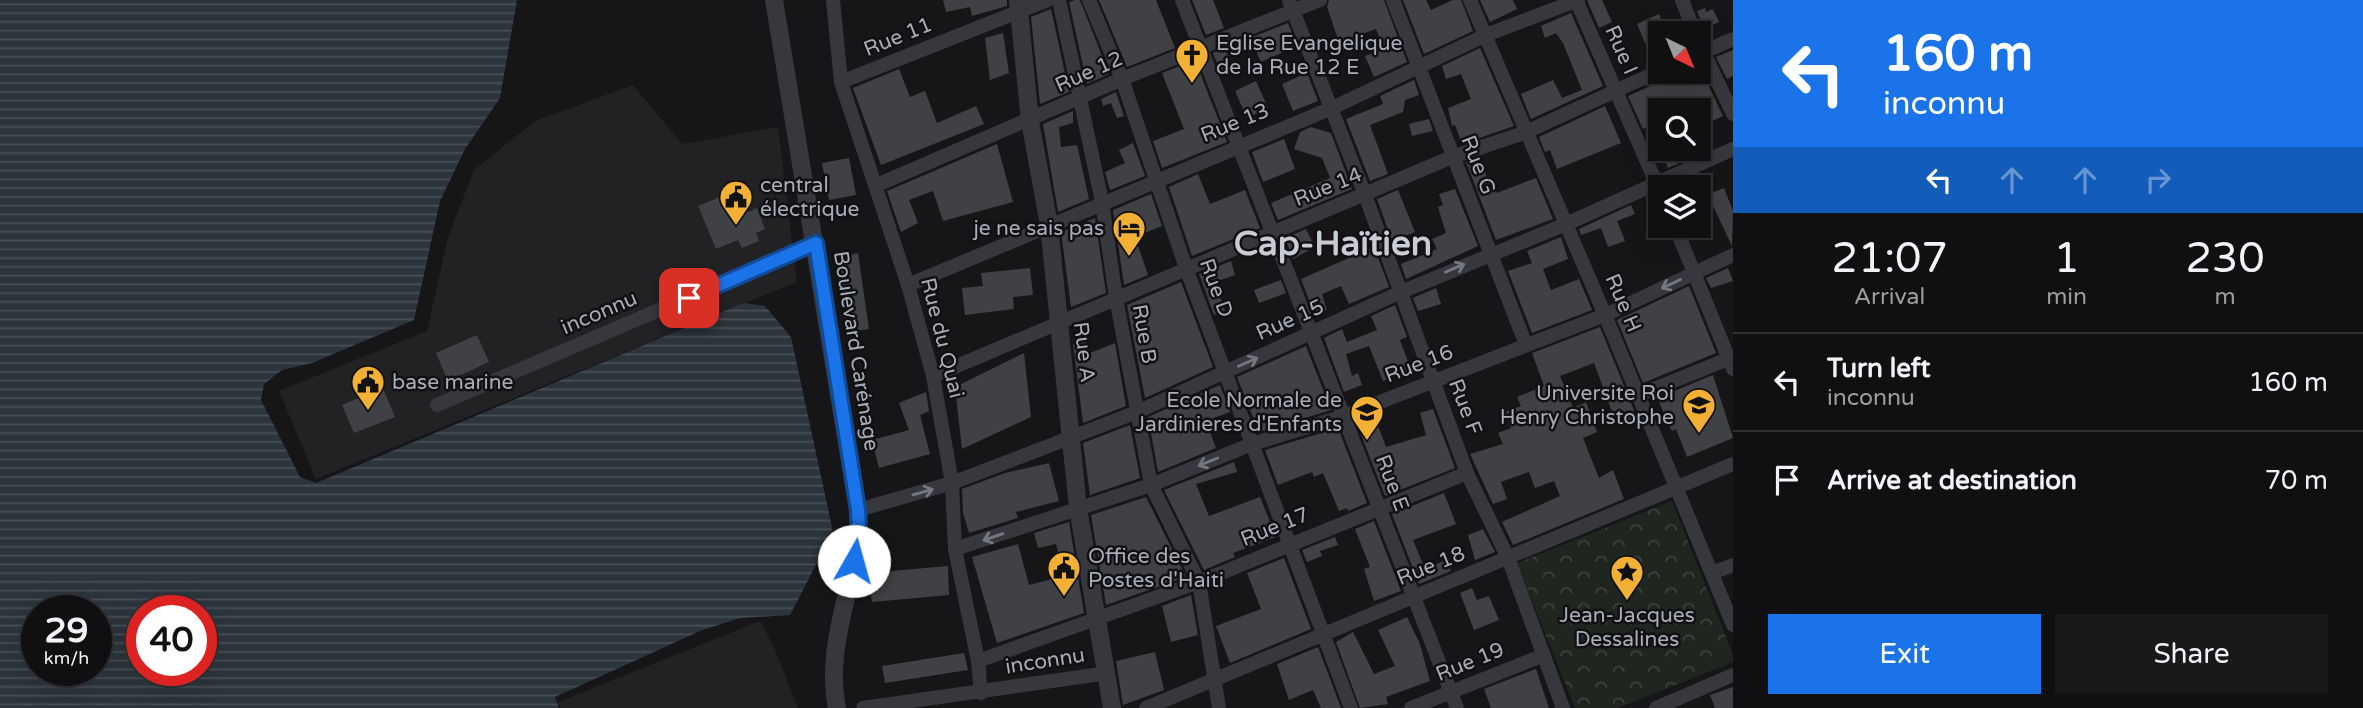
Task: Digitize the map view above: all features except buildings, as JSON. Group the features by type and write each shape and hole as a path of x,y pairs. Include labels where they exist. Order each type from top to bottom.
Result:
{"street":[{"name":"Rue du Quai","path":"833,0 841,82 877,185 933,376 952,483 956,549 978,661 981,693"},
{"name":"Rue 11","path":"841,82 1019,5 1048,0"},
{"name":"Rue B","path":"1059,0 1102,202 1116,298 1151,485 1199,582 1219,708"},
{"name":"Rue D","path":"1089,0 1122,79 1186,268 1321,634 1351,708"},
{"name":"Rue E","path":"1182,0 1314,333 1378,508 1457,708"},
{"name":"Rue 12","path":"877,185 1122,79 1201,49 1291,6 1320,0"},
{"name":"Rue G","path":"1393,0 1526,345"},
{"name":"Rue H","path":"1470,0 1524,133 1639,395 1733,625"},
{"name":"Rue 13","path":"908,285 1156,179 1332,108 1486,35 1577,0"},
{"name":"Rue I","path":"1577,0 1652,175"},
{"path":"1682,0 1690,21"},
{"name":"Boulevard Carénage","path":"776,1 858,510 859,532 854,561 836,631 833,690 837,708"},
{"name":"Rue A","path":"1019,5 1030,121 1049,225 1078,508 1112,708"},
{"name":"Rue F","path":"1291,6 1365,195 1467,473 1508,558 1563,708"},
{"path":"1712,46 1733,39"},
{"path":"1712,73 1733,114"},
{"name":"Rue 14","path":"933,376 1452,157 1524,133 1648,76"},
{"name":"Rue 15","path":"1683,175 1733,149"},
{"name":"Rue 15","path":"858,510 952,483 1137,412 1489,253 1648,192"},
{"path":"1639,395 1732,362 1680,238"},
{"name":"inconnu","path":"437,405 816,243"},
{"name":"Rue 16","path":"956,549 1151,485 1252,444 1344,416 1605,315 1733,255"},
{"name":"Rue 18","path":"1146,708 1733,464"},
{"name":"Rue 17","path":"1097,619 1199,582 1289,543 1467,473"},
{"path":"1712,573 1733,565"},
{"name":"inconnu","path":"978,661 1097,619"},
{"name":"Rue 19","path":"1411,708 1544,655"},
{"name":"inconnu","path":"863,708 1108,673"},
{"path":"1656,708 1674,704 1733,675"}],"shaded area":[{"path":"0,0 517,0 500,98 465,149 440,201 414,320 312,363 282,370 264,384 261,400 300,477 316,483 744,303 765,306 791,337 833,532 790,615 740,618 700,631 555,697 559,708 0,708"},
{"path":"633,85 682,144 778,127 797,282 316,479 279,391 427,331 448,237 474,170 535,121"},
{"path":"760,621 774,647 798,708 561,708 558,702"}],"green space":[{"path":"1672,501 1733,655 1733,662 1618,708 1575,708 1517,563"}],"place":[{"name":"Eglise Evangelique de la Rue 12 E","path":"1192,85"},
{"name":"central électrique","path":"736,227"},
{"name":"je ne sais pas","path":"1129,258"},
{"name":"base marine","path":"368,412"},
{"name":"Universite Roi Henry Christophe","path":"1699,435"},
{"name":"Ecole Normale de Jardinieres d'Enfants","path":"1367,442"},
{"name":"Office des Postes d'Haiti","path":"1064,598"},
{"name":"Jean-Jacques Dessalines","path":"1627,602"}],"district":[{"name":"Cap-Haïtien","path":"1333,244"}],"route":[{"path":"689,298 816,243 858,510 859,532 854,561"}]}
